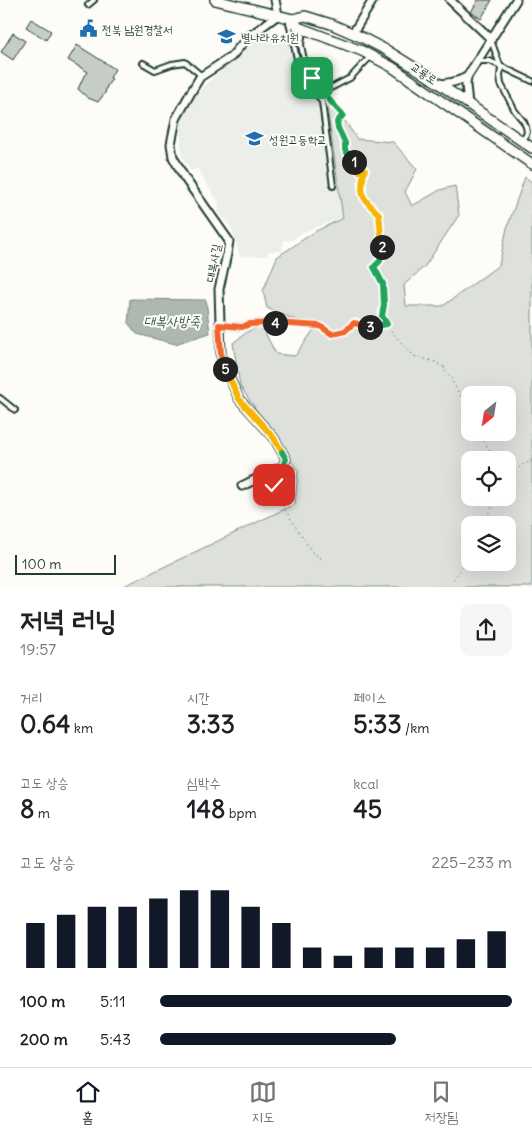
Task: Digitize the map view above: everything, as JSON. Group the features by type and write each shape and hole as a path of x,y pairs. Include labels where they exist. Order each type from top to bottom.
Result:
{"street":[{"name":"교룡로","path":"216,0 291,19 305,16 353,33 388,51 532,148"},
{"path":"274,0 278,16"},
{"path":"353,33 373,0"},
{"path":"450,0 491,39"},
{"path":"468,104 466,94 467,77 516,0"},
{"name":"대복사길","path":"242,486 283,466 286,459 274,438 239,399 226,370 221,356 219,288 229,241 184,178 173,157 171,144 176,119 202,76 231,57 247,38 278,16"},
{"name":"교룡로","path":"291,19 298,27 347,45 399,72 532,164"},
{"path":"439,84 452,83 467,77"}],"lane":[{"path":"88,5 94,0"},
{"path":"291,19 301,76 322,102 333,186"},
{"path":"303,29 301,45 305,65 322,92 350,78 371,56"},
{"path":"491,39 501,68 501,84 526,127 527,132 523,142"},
{"path":"477,61 490,61 501,68 532,81"},
{"path":"144,62 155,70 185,62 202,76"},
{"path":"219,325 242,327 250,324 286,323 320,326"},
{"path":"0,398 15,410"}],"path":[{"path":"322,92 343,115 337,122 345,143 345,150 358,166 359,171 365,170 362,194 379,214 382,242 380,261 374,267 383,284 384,305 382,316 390,330 414,356 446,367 442,369 453,380 455,388 461,397"},
{"path":"320,326 332,334 345,331 354,323 372,327 387,324"},
{"path":"516,471 523,464 528,463 528,461 532,461"},
{"path":"269,473 280,502 312,552 324,560"},
{"path":"447,587 461,569"}],"shaded area":[{"name":"성원고등학교","path":"289,34 297,38 311,83 322,93 343,217 301,233 293,240 284,240 282,251 270,251 265,256 240,256 231,227 219,212 219,203 197,168 191,171 182,156 180,122 196,95 252,39"},
{"path":"328,105 345,121 357,139 393,142 417,169 405,192 412,206 440,190 455,186 459,215 425,266 404,285 406,306 443,306 499,265 507,228 525,177 532,182 532,587 122,587 295,504 298,471 240,386 233,343 247,332 261,325 276,354 295,356 315,328 267,308 263,291 277,257 316,231 343,218"}],"water":[{"name":"대복사방죽","path":"130,299 206,300 210,333 175,344 137,334 128,323"}],"building":[{"path":"478,0 492,0 481,19 471,12"},
{"path":"31,19 51,31 46,40 26,27"},
{"path":"13,33 25,41 13,60 1,52"},
{"path":"77,45 115,69 105,93 98,102 88,98 78,89 88,72 68,60"}],"place":[{"name":"전북 남원경찰서","path":"88,29"},
{"name":"별나라유치원","path":"227,37"},
{"name":"성원고등학교","path":"255,139"}],"route":[{"path":"274,485 269,473 283,466 286,459 274,438 239,399 221,356 219,325 242,327 250,324 286,323 320,326 332,334 345,331 354,323 372,327 387,324 382,316 384,305 383,284 374,267 380,261 382,242 379,214 362,194 365,170 359,171 358,166 345,150 345,143 337,122 343,115 312,78"}]}
